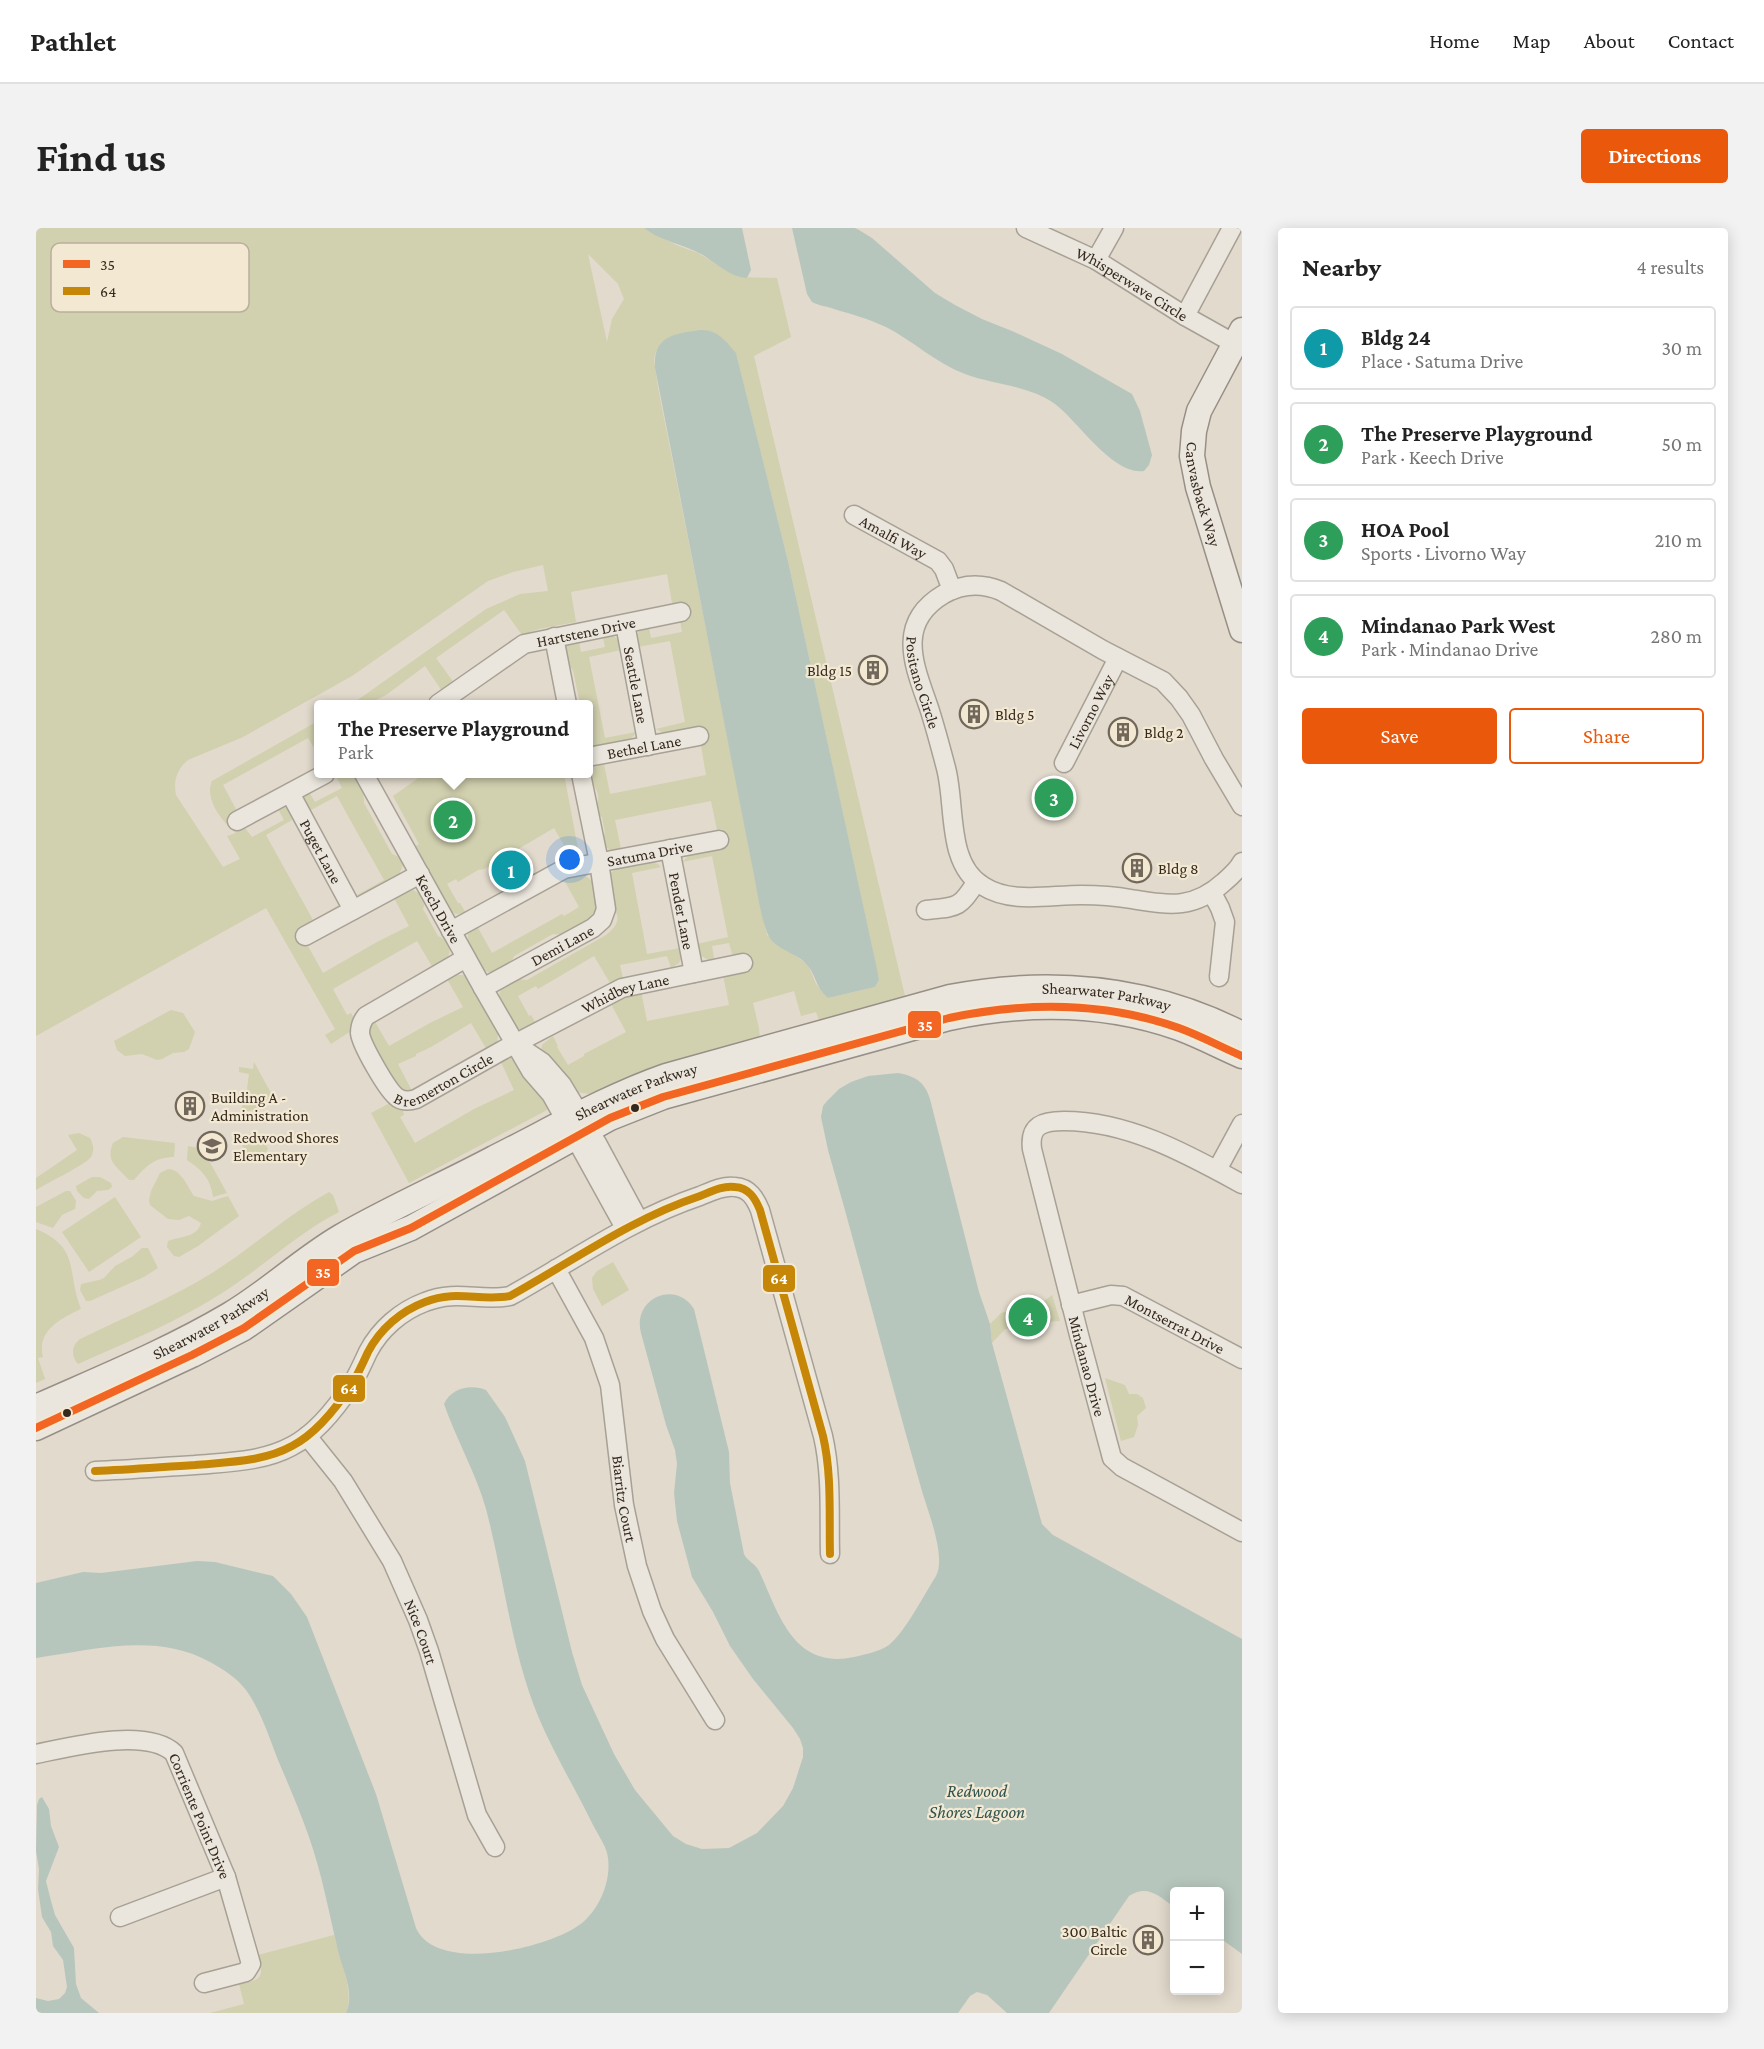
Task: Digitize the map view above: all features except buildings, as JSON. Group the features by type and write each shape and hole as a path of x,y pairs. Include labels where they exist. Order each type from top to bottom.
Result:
{"main road":[{"name":"Canvasback Way","path":"1238,337 1199,411 1194,431 1192,456 1198,487 1242,630"},
{"name":"Shearwater Parkway","path":"36,1428 192,1355 244,1328 354,1251 411,1228 578,1125 630,1089 695,1067 939,999 985,990 1056,987 1114,992 1196,1013 1242,1034"},
{"name":"Shearwater Parkway","path":"36,1407 71,1386 159,1352 230,1314 339,1237 578,1125 610,1118 663,1097 904,1030 981,1011 1030,1006 1064,1006 1145,1018 1180,1029 1242,1056"},
{"path":"71,1386 96,1389 128,1385"}],"street":[{"name":"Whisperwave Circle","path":"1026,228 1096,260 1185,316 1238,337"},
{"path":"1096,260 1114,228"},
{"path":"1185,316 1232,228"},
{"name":"Amalfi Way","path":"854,515 938,561 944,569 952,590"},
{"name":"Positano Circle","path":"976,882 966,870 957,850 947,772 931,713 914,666 912,649 914,631 923,613 935,600 952,590 980,586 998,590 1158,678 1179,698 1191,715 1242,806"},
{"name":"Hartstene Drive","path":"445,700 524,644 681,612"},
{"name":"Seattle Lane","path":"626,624 648,746"},
{"path":"554,637 566,700"},
{"name":"Livorno Way","path":"1064,763 1118,658"},
{"name":"Bethel Lane","path":"593,756 699,736"},
{"path":"237,821 318,778"},
{"name":"Keech Drive","path":"366,778 516,1044 542,1062 562,1085 578,1125 632,1225"},
{"name":"Demi Lane","path":"483,988 600,923 604,916 606,909 582,778"},
{"name":"Puget Lane","path":"290,793 353,910"},
{"name":"Satuma Drive","path":"451,931 564,869 719,840"},
{"name":"Pender Lane","path":"670,849 694,973"},
{"path":"926,910 960,904 967,898 976,882 1006,896 1082,895 1119,897 1173,905 1196,901 1212,893 1242,864"},
{"path":"304,936 420,874"},
{"path":"1212,893 1225,922 1219,977"},
{"name":"Bremerton Circle","path":"466,958 366,1016 363,1020 360,1027 362,1040 387,1084 398,1098 414,1100 516,1044"},
{"name":"Whidbey Lane","path":"516,1044 622,988 742,963"},
{"name":"Mindanao Drive","path":"1217,1170 1157,1141 1105,1125 1054,1121 1043,1123 1035,1130 1032,1138 1032,1149 1071,1305 1110,1451 1115,1461 1137,1476 1242,1532"},
{"path":"1242,1124 1217,1170 1242,1184"},
{"path":"95,1471 231,1462 291,1447 307,1436 333,1409 351,1384 375,1340 406,1311 426,1301 444,1296 466,1295 495,1298 510,1296 632,1225 689,1199 735,1186 748,1191 757,1202 828,1458 830,1554"},
{"name":"Biarritz Court","path":"556,1269 594,1338 610,1385 624,1505 637,1566 652,1611 665,1639 716,1720"},
{"name":"Montserrat Drive","path":"1071,1305 1111,1295 1123,1296 1242,1359"},
{"name":"Nice Court","path":"307,1436 343,1481 392,1561 429,1651 477,1815 495,1847"},
{"name":"Corriente Point Drive","path":"36,1754 90,1743 135,1740 162,1744 176,1755 226,1877 250,1967 246,1972 204,1983"},
{"path":"120,1917 226,1877"}],"green space":[{"path":"36,228 644,228 676,245 698,253 738,277 777,278 791,337 754,356 905,996 819,1020 816,1012 801,1016 794,991 753,1003 760,1038 590,1094 575,1092 541,1052 542,1045 553,1036 568,1065 626,1032 611,1004 641,991 647,1021 729,1005 723,975 744,971 741,954 732,954 729,943 712,946 714,958 709,960 701,956 697,944 728,937 712,856 682,862 690,854 725,846 722,829 717,830 711,801 615,820 621,849 612,851 602,845 601,837 605,833 602,817 595,811 598,794 589,778 593,778 593,768 604,764 610,794 706,775 701,745 706,744 702,726 664,733 656,729 685,722 670,641 638,647 637,635 640,629 649,627 651,638 682,632 680,621 687,617 684,602 672,603 667,574 571,592 576,622 539,629 522,635 504,610 436,658 454,683 442,691 425,666 386,695 376,700 358,700 486,609 520,594 548,591 543,565 488,581 352,676 243,737 188,760 179,771 176,780 176,795 223,867 240,859 227,836 236,833 225,823 212,802 210,788 212,781 314,723 314,748 308,738 223,785 237,811 231,816 239,830 245,828 252,837 284,820 278,809 283,806 288,808 292,820 266,835 313,920 339,905 338,908 297,932 323,973 409,926 394,898 413,890 420,894 425,903 423,909 438,936 448,945 447,960 433,968 417,941 333,989 347,1015 351,1013 354,1018 351,1031 331,1044 325,1035 335,1029 266,908 36,1036","holes":["588,254 618,284 624,299 612,319 607,342","656,351 736,354 788,561 879,980 875,987 828,998 816,984 808,965 767,935 654,360"]},
{"path":"609,634 618,639 621,650 589,657 605,738 636,732 628,740 593,748 593,700 579,700 573,670 566,664 564,649 567,643 579,642 581,652 605,647 603,637"},
{"path":"337,778 355,778 360,784 364,803 392,854 399,857 403,865 399,875 361,896 357,895 384,880 337,796 309,811 304,801 304,796 309,792 315,802 342,788"},
{"path":"418,778 565,778 579,854 567,859 561,847 564,845 554,828 484,869 458,882 456,879 447,884 466,913 456,914 452,912 414,847 419,844 393,796"},
{"path":"650,862 661,867 632,873 647,954 680,948 679,963 671,968 667,956 620,965 623,978 610,983 594,956 538,989 536,986 518,996 537,1025 519,1029 501,1003 500,991 517,979 527,980 606,935 617,921 609,876 622,867"},
{"path":"583,874 592,881 597,908 591,919 563,935 553,934 514,956 511,963 496,972 482,969 468,943 468,934 477,926 492,953 562,914 564,916 579,907 563,878"},
{"path":"463,975 469,980 498,1032 497,1041 487,1050 471,1023 416,1056 398,1064 412,1091 403,1091 397,1087 369,1037 369,1027 374,1020 389,1046 463,1007 447,979"},
{"path":"171,1010 183,1013 195,1032 189,1049 157,1060 142,1054 125,1056 117,1050 114,1041"},
{"path":"507,1057 515,1058 547,1102 547,1110 409,1183 371,1113 390,1103 402,1107 404,1115 400,1117 415,1143 474,1109 514,1090 500,1060"},
{"path":"254,1062 271,1093 260,1107 242,1111 249,1074 239,1072 239,1067 253,1069"},
{"path":"79,1133 90,1138 93,1147 91,1157 36,1190 36,1178 77,1150 68,1135"},
{"path":"252,1133 262,1136 268,1149 266,1152 247,1154 242,1141"},
{"path":"123,1137 175,1143 174,1157 156,1161 134,1180 129,1180 114,1164 111,1155 113,1143"},
{"path":"188,1146 203,1150 227,1193 213,1197 205,1176 187,1160"},
{"path":"168,1169 180,1175 194,1196 212,1201 228,1196 239,1216 179,1257 174,1256 167,1247 168,1241 192,1234 201,1223 189,1216 179,1220 168,1219 150,1205 151,1191 160,1173"},
{"path":"92,1177 100,1177 111,1183 112,1187 108,1190 97,1191 89,1199 84,1198 77,1191 76,1186"},
{"path":"70,1191 76,1201 75,1209 62,1215 53,1228 36,1222 36,1207"},
{"path":"329,1192 333,1195 339,1212 308,1230 237,1283 170,1322 78,1364 73,1354 80,1339 164,1300 196,1282"},
{"path":"115,1197 141,1237 89,1272 62,1232"},
{"path":"36,1229 60,1244 66,1253 81,1309 66,1316 47,1332 43,1339 43,1357 38,1358 45,1379 36,1383"},
{"path":"142,1248 148,1248 158,1268 144,1277 86,1301 80,1290 81,1284 104,1278 115,1266"},
{"path":"613,1262 629,1290 602,1306 593,1289 592,1278 597,1271"},
{"path":"1052,1295 1060,1321 1043,1322 1036,1329 1021,1333 1014,1328 1005,1329 992,1343 990,1324 1001,1313 1012,1310 1020,1302 1044,1301"},
{"path":"1105,1378 1125,1385 1129,1394 1137,1394 1143,1398 1146,1408 1137,1416 1138,1425 1134,1437 1121,1441"},
{"path":"334,1935 349,1995 346,2013 210,2013 244,2004 239,1984 259,1977 261,1969 258,1955"}],"water":[{"path":"644,228 742,228 751,270 747,278 735,275 701,254 657,236"},
{"path":"792,228 855,228 872,238 935,293 955,305 1062,354 1132,394 1140,411 1152,455 1149,465 1144,471 1132,470 1120,465 1096,446 1064,412 1045,398 1023,389 965,374 944,364 886,327 812,302 807,294"},
{"path":"700,330 716,334 725,340 736,353 788,561 877,969 879,980 875,987 828,998 805,962 773,942 763,918 655,368 658,349 667,338"},
{"path":"1042,783 1074,800 1071,808 1068,807 1065,811 1055,815 1047,814 1039,806 1040,793 1038,791"},
{"name":"Redwood Shores Lagoon","path":"898,1073 909,1076 922,1084 930,1099 979,1292 990,1324 992,1343 1042,1524 1053,1535 1242,1639 1242,1954 1224,1941 1224,1887 1170,1887 1170,1904 1147,1891 1129,1896 1049,2013 1007,2013 987,1995 977,1992 970,1996 958,2013 346,2013 349,1990 314,1851 264,1724 246,1690 230,1674 210,1662 189,1653 168,1648 146,1645 124,1646 36,1658 36,1583 83,1572 101,1573 197,1561 215,1562 273,1576 291,1594 307,1617 376,1794 416,1928 428,1942 446,1951 470,1954 521,1948 567,1932 582,1923 599,1902 608,1876 608,1858 604,1845 538,1716 514,1639 486,1509 444,1404 451,1394 462,1389 474,1387 486,1390 505,1417 525,1461 582,1685 614,1754 635,1790 673,1836 686,1844 702,1849 729,1848 757,1833 783,1806 793,1788 803,1757 803,1748 793,1728 753,1679 730,1646 692,1577 677,1521 674,1493 677,1464 675,1450 641,1333 640,1321 649,1303 667,1294 686,1300 694,1309 729,1452 730,1483 744,1554 759,1571 791,1635 802,1647 816,1655 833,1659 863,1655 889,1645 908,1622 936,1576 939,1556 828,1150 821,1117 823,1106 839,1089 868,1076"},
{"path":"42,1797 49,1809 51,1826 59,1847 46,1881 50,1897 55,1915 74,1948 76,1984 81,1998 99,2013 36,2013 36,1998 48,2001 59,1999 67,1987 63,1960 53,1946 51,1932 42,1917 38,1889 37,1805"}],"transit line":[{"name":"35","path":"36,1428 192,1355 244,1328 354,1251 411,1228 610,1118 663,1097 949,1018 1007,1009 1065,1007 1123,1013 1179,1028 1242,1056"},
{"name":"64","path":"95,1471 232,1462 281,1451 301,1441 326,1419 352,1384 379,1336 408,1310 425,1302 448,1296 489,1298 510,1296 650,1216 717,1189 735,1187 751,1194 760,1210 823,1436 829,1480 830,1554"}],"place":[{"name":"Bldg 15","path":"873,670"},
{"name":"Bldg 5","path":"974,714"},
{"name":"Bldg 2","path":"1123,732"},
{"name":"HOA Pool","path":"1054,798"},
{"name":"The Preserve Playground","path":"453,820"},
{"name":"Bldg 8","path":"1137,868"},
{"name":"Bldg 24","path":"511,870"},
{"name":"Building A - Administration","path":"190,1106"},
{"name":"Redwood Shores Elementary","path":"212,1146"},
{"name":"Mindanao Park West","path":"1028,1317"},
{"name":"300 Baltic Circle","path":"1148,1940"}]}
